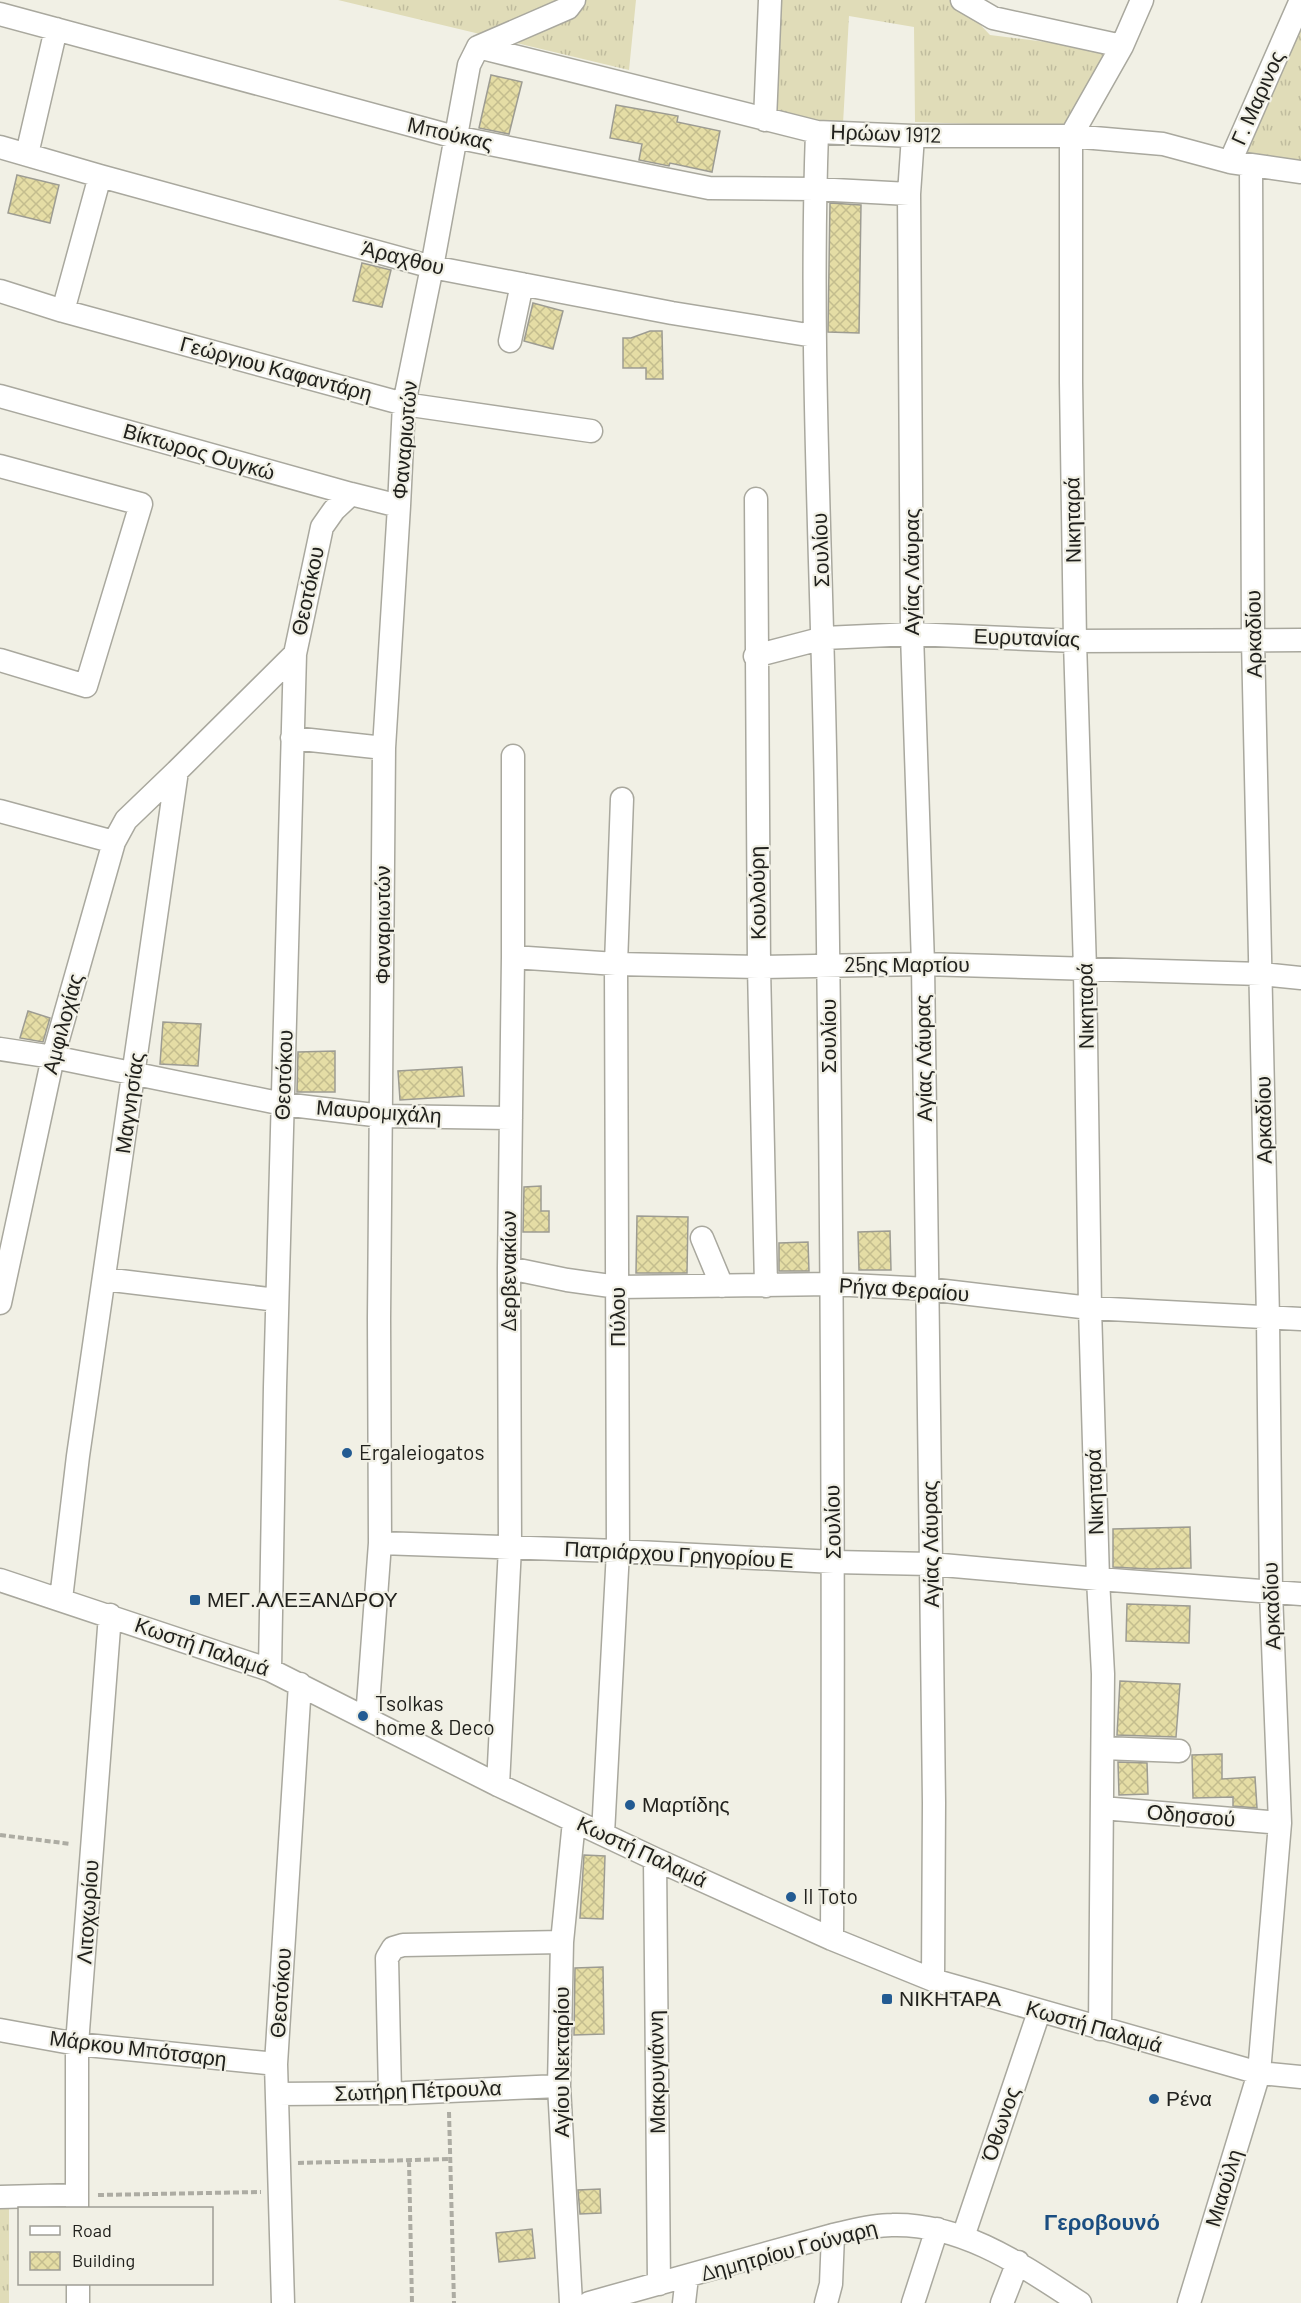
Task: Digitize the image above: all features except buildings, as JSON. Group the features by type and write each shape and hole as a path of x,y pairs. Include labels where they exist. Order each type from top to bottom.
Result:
{"street":[{"path":"478,47 568,9 574,0"},
{"path":"765,120 770,0"},
{"path":"962,0 993,18 1122,46"},
{"name":"Νικηταρά","path":"1100,2029 1103,1674 1090,1308 1085,969 1075,641 1071,382 1071,136 1122,46 1142,0"},
{"name":"Γ. Μαρινος","path":"1241,164 1301,0"},
{"name":"Μπούκας","path":"0,14 455,137 709,188 815,189 909,194"},
{"path":"27,154 56,29"},
{"name":"Ηρώων 1912","path":"478,47 817,132 913,136 1071,136 1163,144 1241,164 1301,172"},
{"name":"Φαναριωτών","path":"367,1718 380,1543 384,748 404,404 469,65 478,47"},
{"name":"Σουλίου","path":"817,132 814,336 824,638 834,1562 832,1939"},
{"name":"Αγίας Λάυρας","path":"913,136 909,194 912,634 923,964 934,1803 933,1980"},
{"name":"Άραχθου","path":"0,147 432,267 672,313 814,336"},
{"name":"Αρκαδίου","path":"1241,164 1261,974 1271,1592 1280,1823 1259,2073"},
{"path":"63,311 100,176"},
{"path":"510,340 522,284"},
{"name":"Γεώργιου Καφαντάρη","path":"0,291 63,311 404,404 591,431"},
{"name":"Βίκτωρος Ουγκώ","path":"0,396 399,506"},
{"path":"0,466 141,504 86,686 0,660"},
{"name":"Θεοτόκου","path":"270,1670 277,1300 295,654 322,527 334,510 351,494"},
{"name":"Κουλούρη","path":"756,499 755,656 766,1286"},
{"name":"Ευρυτανίας","path":"755,656 824,638 912,634 1075,641 1301,640"},
{"path":"177,771 295,654"},
{"path":"292,738 384,748"},
{"name":"Δερβενακίων","path":"498,1785 510,1547 509,1268 513,756"},
{"name":"Αμφιλοχίας","path":"0,1303 53,1057 114,842 126,820 177,771"},
{"name":"Μαγνησίας","path":"61,1599 78,1456 177,771"},
{"name":"Πύλου","path":"603,1833 618,1551 616,964 622,799"},
{"path":"0,811 114,842"},
{"name":"25ης Μαρτίου","path":"513,957 616,964 759,967 923,964 1261,974 1301,978"},
{"name":"Μαυρομιχάλη","path":"0,1049 53,1057 283,1104 382,1116 511,1118"},
{"path":"702,1238 722,1286"},
{"name":"Ρήγα Φεραίου","path":"509,1268 567,1280 618,1287 831,1284 928,1289 1090,1308 1301,1319"},
{"path":"104,1279 277,1300"},
{"name":"Πατριάρχου Γρηγορίου Ε","path":"380,1543 931,1564 1301,1594"},
{"name":"Κωστή Παλαμά","path":"0,1580 270,1670 498,1785 655,1859 832,1939 933,1980 1259,2073 1301,2077"},
{"name":"Λιτοχωρίου","path":"77,2202 77,2044 110,1615"},
{"name":"Θεοτόκου","path":"283,2303 276,2064 300,1684"},
{"path":"1103,1748 1179,1751"},
{"name":"Οδησσού","path":"1102,1809 1280,1823"},
{"name":"Αγίου Νεκταρίου","path":"571,2303 559,2086 562,1942 574,1821"},
{"name":"Μακρυγιάννη","path":"655,1859 660,2284"},
{"path":"390,2093 387,1958 393,1948 403,1945 562,1942"},
{"name":"Όθωνος","path":"963,2237 1039,2012"},
{"name":"Μάρκου Μπότσαρη","path":"0,2030 77,2044 276,2064"},
{"name":"Μιαούλη","path":"1189,2303 1259,2073"},
{"name":"Σωτήρη Πέτρουλα","path":"277,2094 390,2093 559,2086"},
{"path":"0,2198 77,2202"},
{"name":"Δημητρίου Γούναρη","path":"589,2303 833,2235 867,2227 893,2225 937,2229 963,2237 1018,2262 1080,2303"},
{"path":"913,2303 937,2229"},
{"path":"826,2303 831,2284 833,2235"},
{"path":"1002,2303 1018,2262"},
{"path":"684,2303 687,2277"},
{"path":"78,2285 78,2303"}],"path":[{"path":"0,1835 93,1847"},
{"path":"449,2091 454,2303"},
{"path":"279,2164 450,2159"},
{"path":"409,2161 412,2303"},
{"path":"77,2202 280,2192"}],"green space":[{"path":"338,0 636,0 629,70"},
{"path":"779,0 957,0 990,35 1111,50 1064,127 915,122 914,27 849,16 843,124 777,114"},
{"path":"1301,20 1301,164 1242,158"},
{"path":"0,2204 9,2204 9,2303 0,2303"}],"place":[{"name":"Ergaleiogatos","path":"347,1453"},
{"name":"ΜΕΓ.ΑΛΕΞΑΝΔΡΟΥ","path":"195,1600"},
{"name":"Tsolkas home & Deco","path":"363,1716"},
{"name":"Μαρτίδης","path":"630,1805"},
{"name":"Il Toto","path":"791,1897"},
{"name":"ΝΙΚΗΤΑΡΑ","path":"887,1999"},
{"name":"Ρένα","path":"1154,2099"}],"district":[{"name":"Γεροβουνό","path":"1102,2222"}]}
